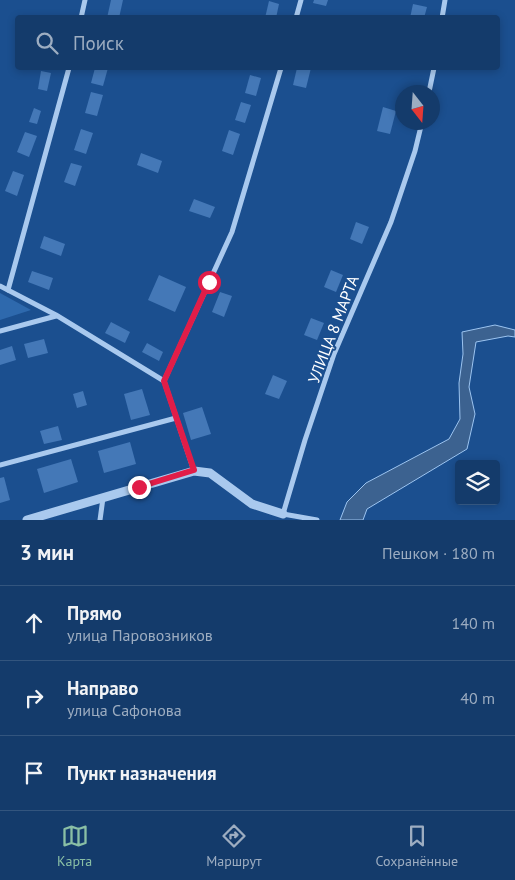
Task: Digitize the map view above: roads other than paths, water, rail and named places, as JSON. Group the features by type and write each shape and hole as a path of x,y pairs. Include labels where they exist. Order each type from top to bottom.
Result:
{"street":[{"path":"82,15 85,0"},
{"path":"297,15 301,0"},
{"path":"442,15 445,0"},
{"path":"8,290 67,70"},
{"path":"164,381 232,232 280,70"},
{"path":"430,85 434,70"},
{"name":"УЛИЦА 8 МАРТА","path":"283,514 305,440 334,354 391,222 420,130"},
{"path":"0,286 56,316 164,381 194,470"},
{"path":"0,331 56,316"},
{"path":"0,465 176,418"},
{"path":"27,520 194,470 210,473 252,504 283,514 317,520"},
{"path":"100,520 103,498"}]}
